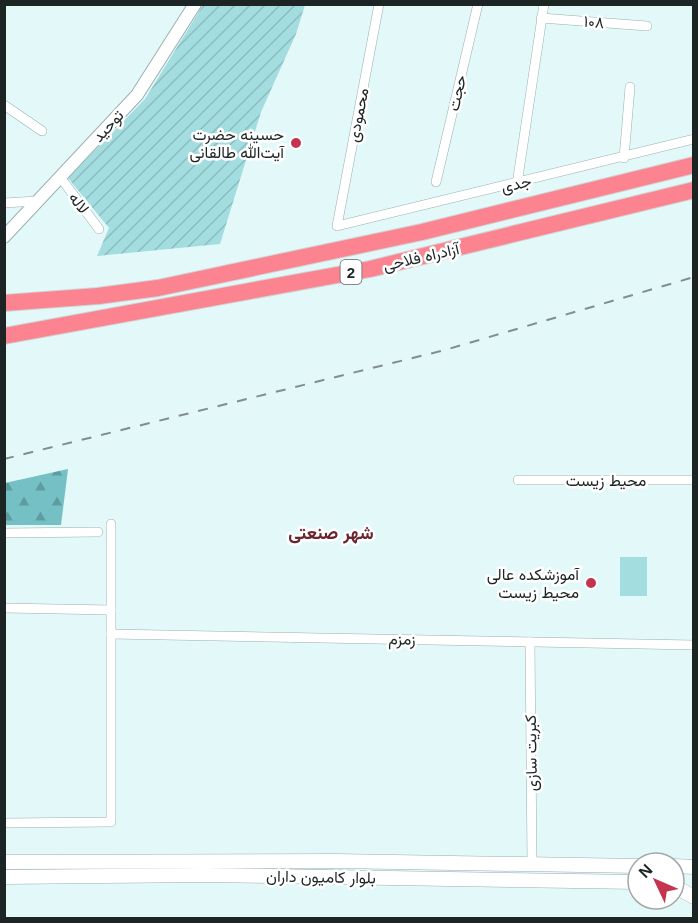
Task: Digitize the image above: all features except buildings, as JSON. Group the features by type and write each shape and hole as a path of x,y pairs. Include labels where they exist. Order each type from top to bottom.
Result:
{"highway":[{"name":"آزادراه فلاحی","path":"4,303 158,288 422,232 692,165"},
{"name":"آزادراه فلاحی","path":"4,336 370,269 693,190"}],"main road":[{"name":"بلوار کامیون داران","path":"4,862 336,861 626,866"},
{"path":"572,882 573,866"},
{"name":"بلوار کامیون داران","path":"4,877 204,875 626,882"}],"street":[{"name":"توحید","path":"4,237 137,95 195,4"},
{"name":"محمودی","path":"337,226 379,4"},
{"name":"حجت","path":"436,182 478,4"},
{"path":"517,184 544,4"},
{"name":"۱۰۸","path":"542,18 647,26"},
{"path":"624,158 630,87"},
{"path":"4,105 42,131"},
{"name":"جدی","path":"337,226 693,140"},
{"name":"لاله","path":"60,177 99,229"},
{"path":"4,203 38,201"},
{"name":"محیط زیست","path":"518,480 693,480"},
{"path":"4,822 111,822 111,524"},
{"path":"4,533 98,532"},
{"path":"4,608 111,610"},
{"name":"زمزم","path":"111,634 693,645"},
{"name":"کبریت سازی","path":"530,642 532,864"}],"green space":[{"path":"68,469 61,525 5,525 5,483"}],"shaded area":[{"path":"203,5 305,5 296,34 261,112 220,244 97,256 109,228 68,178 145,99"},
{"path":"620,557 647,557 647,596 620,596"}],"railway":[{"path":"4,459 445,350 694,277"}],"place":[{"name":"حسینه حضرت آیت‌الله طالقانی","path":"296,143"},
{"name":"آموزشکده عالی محیط زیست","path":"591,583"}],"district":[{"name":"شهر صنعتی","path":"331,533"}]}
